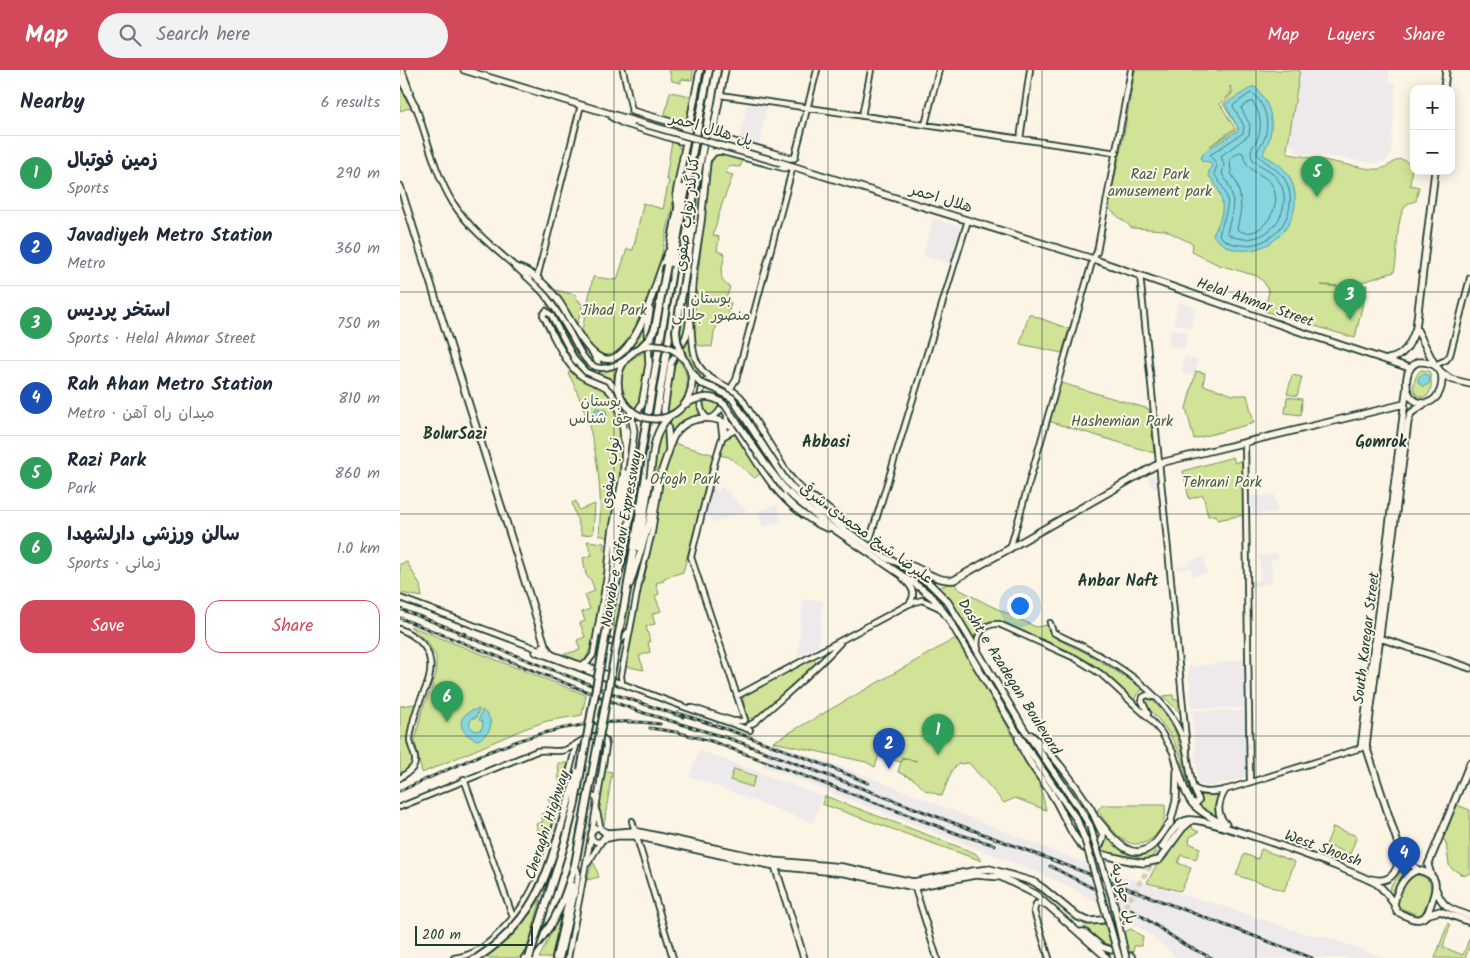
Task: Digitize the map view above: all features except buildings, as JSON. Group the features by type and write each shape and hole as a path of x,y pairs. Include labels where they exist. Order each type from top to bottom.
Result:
{"highway":[{"name":"Navvab-e Safavi Expressway","path":"581,764 613,597 626,542 688,176 709,70"},
{"name":"Navvab-e Safavi Expressway","path":"575,864 626,601 683,254 717,70"},
{"path":"640,348 653,335 655,328 682,187 688,176"},
{"path":"682,357 676,331 694,218 693,208"},
{"path":"529,958 566,839 580,782 581,764"},
{"name":"Cheraghi Highway","path":"477,958 502,938 536,897 549,867 581,764"},
{"path":"525,958 545,934 556,916 575,864"},
{"path":"556,958 575,864"}],"main road":[{"path":"464,70 581,104 603,112 624,123 677,140 683,140 686,135 687,130 682,126"},
{"path":"678,206 676,194 700,70"},
{"name":"کنارگذر نواب صفوی","path":"637,563 647,532 657,485 669,450 664,413 668,381 671,363 686,337 691,313 693,272 707,162 725,70"},
{"path":"1444,85 1446,70"},
{"path":"400,77 415,107"},
{"name":"پل هلال احمر","path":"603,112 782,163"},
{"path":"632,112 682,126 690,125"},
{"path":"714,125 714,133 720,138 790,158 795,156"},
{"path":"720,138 716,139 713,144 713,147 718,151 785,168 793,166"},
{"path":"677,140 685,151"},
{"path":"707,162 712,154 718,151"},
{"name":"هلال احمر","path":"782,163 1093,259"},
{"path":"1387,359 1399,357 1408,346 1416,328 1435,175"},
{"path":"400,186 545,645 550,654"},
{"path":"594,355 603,359 609,359 624,352 640,328 651,303 669,250"},
{"name":"Helal Ahmar Street","path":"1093,259 1410,368"},
{"path":"515,267 537,278 558,300 583,342 594,355 598,362 595,372 589,375 578,373"},
{"name":"نواب صفوی","path":"627,471 625,445 630,424 641,408 649,364 647,327 651,303"},
{"path":"1416,328 1440,371 1450,379 1470,384"},
{"path":"553,335 578,373 587,380 604,386 613,394 625,445"},
{"path":"627,593 637,563 656,435 663,423 684,405 691,390 690,372 682,357 672,350 659,346 640,348 625,360 619,375 621,398 636,414 650,419 672,415"},
{"path":"1435,365 1429,362 1418,362 1410,368 1407,376 1407,385 1411,398 1418,403 1430,402 1439,393 1442,383 1440,371"},
{"name":"علیرضا شیخ محمدی شرقی","path":"687,365 700,383 727,394 736,403 792,488 834,522 888,559 899,563 930,584"},
{"name":"South Karegar Street","path":"1407,385 1386,565 1380,638 1364,747 1399,846 1409,862 1418,870"},
{"name":"علیرضا شیخ محمدی شرقی","path":"684,405 697,398 706,397 717,399 725,405 766,466 786,491 835,530 932,598"},
{"path":"899,563 912,566 937,579 944,581 954,580 1160,463 1404,404"},
{"name":"South Karegar Street","path":"1386,565 1408,422 1411,413 1424,404"},
{"path":"613,597 612,585 615,561 634,431 630,409"},
{"path":"669,450 675,435 682,427 696,419 709,418 724,422 736,429 764,474 786,501 820,526 835,530"},
{"path":"723,436 724,422"},
{"path":"723,436 736,429"},
{"path":"1364,747 1386,565"},
{"name":"Dasht e Azadegan Boulevard","path":"930,584 952,607 1024,729 1080,809 1093,838"},
{"name":"Dasht e Azadegan Boulevard","path":"932,598 948,618 1017,733 1073,814 1086,840"},
{"path":"1380,638 1470,668"},
{"path":"537,650 545,645"},
{"path":"1024,729 1044,746 1118,844 1135,852 1146,850 1154,845 1171,821"},
{"path":"1017,733 1020,746 1052,795 1076,838 1084,847 1091,850 1102,842 1103,838 1091,810"},
{"path":"1470,762 1428,865 1440,899 1450,909 1470,916"},
{"path":"1177,765 1190,802 1197,810 1234,830"},
{"path":"1177,765 1177,796 1162,847 1183,822 1192,820 1234,830"},
{"path":"1225,790 1218,805 1219,815 1234,830"},
{"path":"1084,847 1108,855 1144,863 1159,860 1182,829 1192,820"},
{"path":"602,830 608,833 635,833 774,863 842,868 914,884 998,871 1034,882 1078,917 1089,921 1102,920"},
{"name":"West Shoosh","path":"1234,830 1357,875 1381,888 1394,904"},
{"path":"604,839 635,833"},
{"name":"پل جوادیه","path":"1093,838 1130,957"},
{"name":"پل جوادیه","path":"1086,840 1119,958"},
{"path":"1357,875 1379,881 1391,877 1397,867 1400,855 1399,846"},
{"path":"774,863 804,958"},
{"path":"1431,876 1418,870 1404,878 1394,904 1397,912 1416,919 1440,911 1470,922"},
{"path":"982,872 1030,884 1049,893"},
{"path":"1001,877 1031,892 1106,958"},
{"path":"1426,915 1436,889"},
{"path":"1081,935 1081,932 1084,932 1102,947 1112,950"}],"street":[{"path":"402,70 443,183 454,204 472,226 544,294 570,333 584,359 600,368 609,368 625,360"},
{"path":"623,70 632,112"},
{"path":"795,156 817,70"},
{"path":"862,116 871,70"},
{"path":"925,125 939,70"},
{"path":"1020,139 1030,70"},
{"path":"1010,549 1093,259 1097,252 1131,70"},
{"path":"720,95 1117,152"},
{"path":"537,278 581,104"},
{"path":"715,380 706,380 702,388 700,401 702,410 709,418 719,414 729,388 736,380 793,166"},
{"path":"806,495 815,498 870,539 968,220"},
{"path":"1140,275 1187,750 1193,788 1199,800 1194,804 1190,802"},
{"path":"1435,365 1446,360 1450,355 1470,278"},
{"path":"553,335 543,315 546,311 551,315 575,360 586,372 608,381 619,391"},
{"path":"691,313 692,342 696,363 705,374 741,397 788,474 816,504 819,511"},
{"path":"722,406 726,415 724,422"},
{"path":"723,436 691,557 744,720 748,722 747,728"},
{"path":"1245,442 1250,782"},
{"path":"594,671 593,655 608,576 612,531 619,490 627,471"},
{"path":"622,683 621,676 639,583 652,532 660,478"},
{"path":"834,522 849,525"},
{"path":"900,574 914,592 914,598 909,604"},
{"path":"400,599 622,683"},
{"path":"737,696 909,604 922,600 941,609"},
{"path":"1050,623 1053,632 1083,646 1119,667 1157,699 1174,718 1187,750"},
{"path":"599,624 602,636 610,642 620,641 630,630"},
{"path":"985,664 978,648 978,637 987,626 1000,624 1075,658 1096,670 1150,719 1168,742 1177,765"},
{"path":"400,629 418,640 426,650 430,660 430,673 428,684 417,709 410,741 416,762 413,768 400,778"},
{"path":"747,728 821,664 842,640"},
{"path":"537,650 581,665 687,708 747,728"},
{"path":"581,665 587,663 593,655"},
{"path":"815,655 821,664"},
{"path":"1150,719 1142,701 1143,697 1147,695 1157,699"},
{"path":"687,708 733,721 744,720"},
{"path":"454,958 469,956 493,939 521,908 534,886 548,846 576,746 580,740 591,736 601,737 605,740 606,746 592,835 574,919 568,958"},
{"path":"400,807 464,779 537,751 549,749 563,751 576,746"},
{"path":"1193,788 1212,792 1225,790 1364,747"},
{"path":"563,751 572,761"},
{"path":"464,779 513,917"},
{"path":"565,787 597,798"},
{"path":"584,874 592,854 605,835 598,817 597,798"},
{"path":"632,821 673,958"},
{"path":"592,835 597,829 602,830"},
{"path":"592,835 596,842 604,839"},
{"path":"560,958 577,883 578,873 575,864"},
{"path":"914,884 937,958"},
{"path":"1047,905 1036,904 1034,911 1049,958"}],"shaded area":[{"path":"1301,70 1389,70 1389,83 1396,83 1391,152 1386,161 1376,163 1294,152 1295,147 1289,144"},
{"path":"747,104 767,106 759,146 739,140"},
{"path":"933,219 962,227 952,264 923,256"},
{"path":"1179,302 1196,308 1190,328 1173,323"},
{"path":"1172,328 1188,333 1184,350 1167,345"},
{"path":"1185,357 1198,360 1194,376 1181,373"},
{"path":"1153,474 1157,476 1157,488 1153,489 1147,478"},
{"path":"712,485 718,491 722,486 747,511 711,523 712,517 704,515"},
{"path":"1275,495 1277,512 1252,514 1250,496"},
{"path":"777,505 782,521 763,527 757,511"},
{"path":"1278,553 1278,558 1271,560 1272,583 1252,587 1252,583 1261,579 1259,556"},
{"path":"1204,557 1207,573 1192,576 1191,568 1176,570 1176,567 1191,564 1190,560"},
{"path":"803,599 823,601 819,646 798,657"},
{"path":"1245,659 1245,708 1192,708 1188,667"},
{"path":"1192,710 1245,711 1246,777 1211,786 1198,785"},
{"path":"771,742 864,775 1080,861 1146,884 1227,907 1303,933 1327,937 1385,958 1177,958 1153,937 1122,916 1064,884 1015,863 762,766"},
{"path":"699,750 822,796 813,823 689,776"}],"green space":[{"path":"669,70 693,70 692,80 681,79 681,83 672,81"},
{"name":"Razi Park amusement park","path":"1135,70 1300,70 1287,150 1289,154 1371,169 1384,168 1400,159 1410,166 1410,185 1419,187 1416,201 1409,203 1401,215 1394,272 1350,286 1321,285 1346,288 1367,285 1355,338 1264,311 1269,292 1264,282 1257,276 1219,265 1192,252 1193,244 1165,230 1132,228 1108,208","holes":["1230,86 1233,92 1223,104 1238,128 1210,146 1235,128 1220,104 1231,93"]},
{"path":"400,84 407,102 413,107 400,111"},
{"path":"670,92 691,96 686,122 684,123 664,118"},
{"name":"Jihad Park","path":"672,141 675,141 682,152 655,284 635,333 622,351 607,358 595,354 581,335 593,277 617,280 627,249 633,250 642,203 663,209 669,180 666,179"},
{"name":"بوستان منصور جلالی","path":"720,153 743,158 740,167 728,166 726,173 733,175 713,235 719,237 717,251 725,254 722,277 723,281 730,287 726,299 731,303 726,322 719,322 714,332 712,347 695,345 693,324 709,172 711,164"},
{"path":"660,284 651,331 642,342 629,350 618,362 608,366 597,365 587,357 558,308 544,290 556,302 587,352 598,359 609,361 620,358 625,354 643,329 645,334"},
{"path":"551,289 577,295 576,299 583,304 576,328"},
{"path":"687,290 688,317 681,343 679,330 680,316"},
{"path":"547,303 584,362 592,368 600,370 618,367 614,384 582,366"},
{"path":"1029,314 1069,329 1062,353 1020,344"},
{"path":"687,336 690,338 694,362 700,372 710,379 704,382 696,375 682,346"},
{"path":"649,351 637,411 624,395 622,377 630,361 638,355"},
{"path":"675,356 685,372 687,388 680,403 666,413 674,369"},
{"name":"بوستان حق شناس","path":"573,370 606,389 615,402 620,419 622,439 621,461 610,538 599,535 600,494 595,452 585,412 568,373"},
{"path":"1421,370 1429,371 1431,378 1430,391 1425,397 1417,395 1414,388 1415,380"},
{"path":"1196,371 1205,373 1203,385 1233,395 1247,395 1254,423 1194,439 1186,408"},
{"path":"1292,375 1302,377 1297,396 1287,394"},
{"name":"Hashemian Park","path":"1058,382 1149,409 1154,453 1048,421"},
{"path":"1287,397 1302,399 1301,415 1285,413"},
{"path":"702,399 709,399 721,404 714,416 708,416 704,413"},
{"path":"699,400 703,417 694,418 671,439 668,421"},
{"path":"665,424 667,449 647,528 644,531 657,441"},
{"path":"734,432 761,473 755,478 729,457 719,455 724,437"},
{"name":"Ofogh Park","path":"673,443 715,455 683,572 664,578 664,581 656,583 659,594 655,596 661,611 652,614 655,624 646,626 650,642 648,642 650,652 639,656 644,670 624,666 664,473"},
{"name":"Tehrani Park","path":"1233,457 1235,463 1244,459 1244,515 1217,520 1216,515 1208,516 1203,495 1189,499 1183,471"},
{"path":"576,501 579,510 595,504 593,534 582,535 572,503"},
{"path":"587,541 604,543 603,550 609,549 596,628 586,657 581,664 558,656 580,650 577,640 585,637 580,623 585,621 582,612 590,609 585,595 595,591 591,580 586,575 583,558 592,555"},
{"path":"407,562 420,585 422,597 400,593 400,564"},
{"path":"954,582 957,588 1036,627 1048,625 1053,636 1057,639 1092,656 1144,689 1137,694 1134,701 1110,677 1084,659 1051,643 1005,625 1003,622 993,623 982,629 974,642 937,588"},
{"path":"606,602 632,608 628,629 600,623"},
{"path":"410,626 586,695 582,715 547,721 524,729 422,773 415,741 422,710 436,674 436,657 428,643"},
{"path":"956,638 1039,781 1046,810 1015,798 1004,803 969,763 958,764 952,770 942,796 925,790 915,780 898,772 902,758 917,761 902,757 900,762 879,755 875,767 866,762 773,742"},
{"path":"813,658 817,664 756,719 748,718 743,700 744,695"},
{"path":"1173,695 1174,700 1180,699 1182,715 1163,696"},
{"path":"1144,698 1153,701 1166,715 1176,733 1185,762 1190,790 1195,800 1189,794 1184,767 1174,741 1145,704"},
{"path":"416,704 408,739 413,764 400,775 400,706"},
{"path":"558,763 568,763 556,813 553,814 555,815 545,846 543,847 536,824 543,822 541,814 548,811 553,813 548,798 552,798 558,793 561,787"},
{"path":"734,769 756,776 752,787 730,780"},
{"path":"604,770 612,772 604,825 601,821 599,808"},
{"path":"1201,795 1218,796 1214,807 1218,820 1198,806 1202,801"},
{"path":"825,796 975,853 982,861 822,804"},
{"path":"1103,805 1165,805 1164,821 1156,835 1150,840 1135,844 1127,842 1119,837 1097,810"},
{"path":"1457,805 1470,810 1470,873 1464,876 1449,865 1446,843 1443,838"},
{"path":"1192,826 1193,829 1199,832 1190,837 1189,843 1200,848 1196,859 1181,855 1178,863 1191,868 1182,889 1180,891 1147,883 1156,866 1165,860 1187,828"},
{"path":"1333,827 1357,836 1350,854 1326,845"},
{"path":"1104,829 1116,846 1136,854 1147,853 1156,847 1167,830 1150,860 1146,861 1101,851 1101,847 1106,839"},
{"path":"1261,849 1295,862 1284,891 1236,875 1244,854 1258,859"},
{"path":"1402,861 1412,870 1394,897 1390,887 1400,872"},
{"path":"592,863 594,863 599,877 587,880"},
{"path":"1415,875 1428,880 1431,889 1423,913 1418,915 1400,908 1397,903 1405,882"},
{"path":"541,899 526,952 519,958 484,958 508,937"},
{"path":"564,908 551,958 539,958"},
{"path":"1082,923 1092,925 1120,923 1124,932 1131,929 1143,937 1141,946 1134,946 1133,952 1110,946 1100,940"},
{"path":"1448,923 1450,925 1443,947 1463,955 1470,937 1470,946 1465,958 1435,958"}],"water":[{"path":"1255,87 1260,92 1270,111 1271,133 1263,155 1277,163 1289,176 1294,190 1295,203 1292,216 1286,228 1277,238 1266,245 1253,249 1239,250 1224,245 1213,235 1220,219 1222,204 1219,191 1209,176 1212,165 1210,162 1202,161 1201,158 1204,152 1239,130 1225,104"},
{"path":"1424,374 1430,380 1424,386 1418,380"},
{"path":"596,408 606,410 607,417 604,422 601,423 594,420 593,414"},
{"path":"479,709 476,718 471,720 472,729 476,731 482,729 483,722 479,720 482,710 491,722 489,730 478,740 465,733 461,723 466,714"}],"tunnel":[{"path":"1104,920 1114,917 1125,907 1162,847"}],"railway":[{"path":"400,609 465,634"},
{"path":"400,618 613,702 731,739 1312,958"},
{"path":"458,633 614,694 683,717"},
{"path":"678,713 774,746 868,783"},
{"path":"400,791 494,750 525,738 557,729 590,724 624,722 660,724"},
{"path":"650,728 676,732 711,741 961,835 995,845"},
{"path":"1050,866 1104,894"},
{"path":"1131,909 1185,945 1212,958"}],"place":[{"name":"Razi Park","path":"1317,197"},
{"name":"استخر پردیس","path":"1350,320"},
{"name":"سالن ورزشی دارلشهدا","path":"447,722"},
{"name":"زمین فوتبال","path":"938,755"},
{"name":"Javadiyeh Metro Station","path":"889,769"},
{"name":"Rah Ahan Metro Station","path":"1404,878"}],"district":[{"name":"BolurSazi","path":"455,434"},
{"name":"Abbasi","path":"826,442"},
{"name":"Gomrok","path":"1381,442"},
{"name":"Anbar Naft","path":"1118,581"}]}
